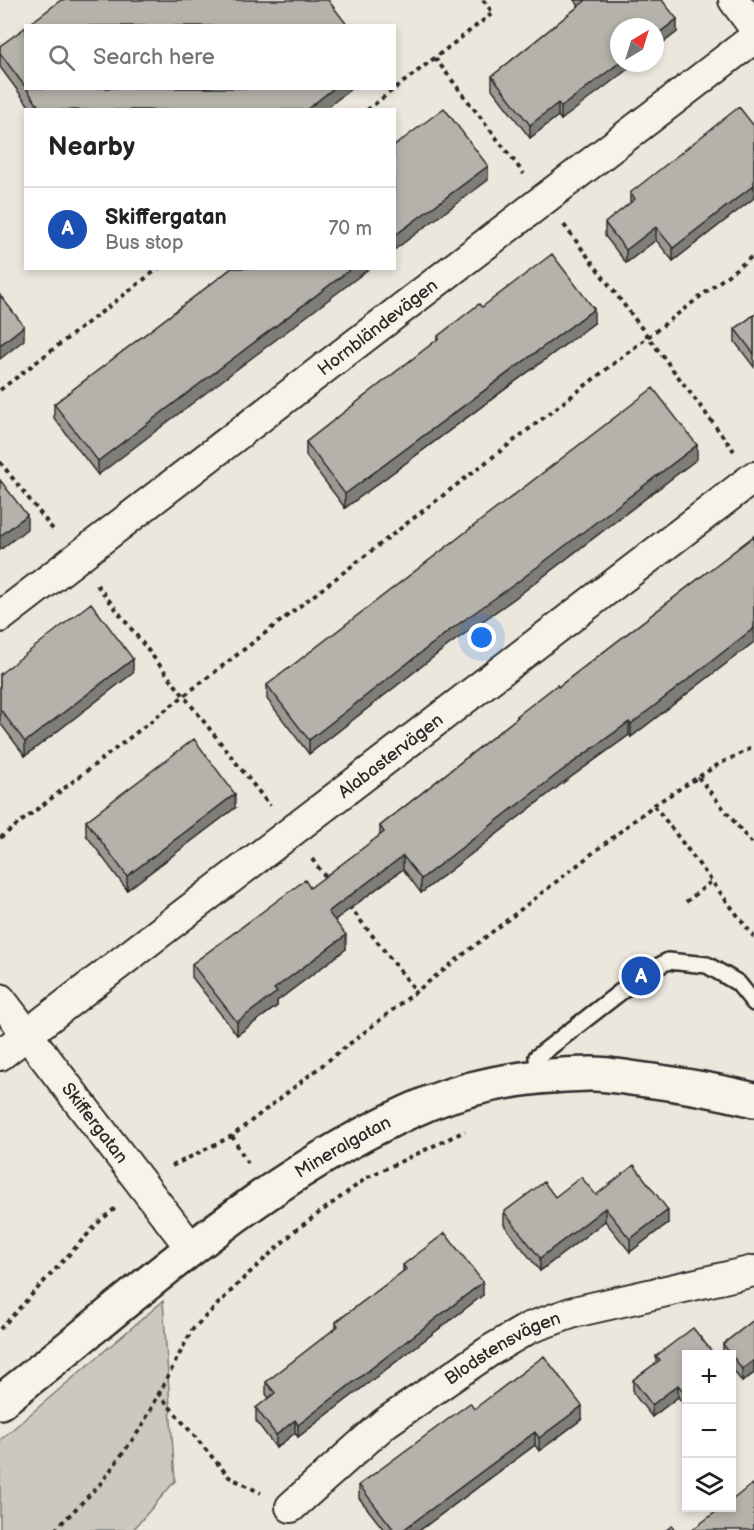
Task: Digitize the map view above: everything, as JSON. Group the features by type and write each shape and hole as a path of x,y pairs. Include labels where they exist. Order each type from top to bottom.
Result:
{"street":[{"path":"734,0 754,27"},
{"name":"Hornbländevägen","path":"0,617 754,38"},
{"name":"Alabastervägen","path":"0,1055 754,477"},
{"name":"Skiffergatan","path":"0,999 190,1248"},
{"name":"Mineralgatan","path":"0,1402 69,1349 190,1248 267,1192 368,1132 431,1102 504,1082 538,1077 592,1074 708,1088 754,1100"},
{"name":"Blodstensvägen","path":"291,1507 385,1423 490,1350 530,1328 574,1312 754,1270"}],"lane":[{"path":"538,1077 537,1057 641,976 668,961 707,965 738,983 754,1003"}],"path":[{"path":"396,88 493,13 483,0"},
{"path":"435,58 735,452"},
{"path":"370,108 393,90"},
{"path":"0,838 754,255"},
{"path":"0,390 156,270"},
{"path":"0,462 332,884"},
{"path":"161,1171 232,1136 654,805 698,777 754,747"},
{"path":"698,777 754,846"},
{"path":"654,805 754,936"},
{"path":"686,902 712,881"},
{"path":"346,902 416,990"},
{"path":"55,1530 102,1482 141,1428 192,1330 296,1230 368,1177 468,1129"},
{"path":"0,1329 100,1221 127,1199"},
{"path":"158,1393 229,1477 291,1507"}],"shaded area":[{"path":"163,1301 175,1481 133,1530 0,1530 0,1440"}],"building":[{"path":"61,0 328,0 346,24 30,24"},
{"path":"662,0 677,19 664,29 664,18 610,18 610,70 561,107 558,103 530,125 492,76 585,1"},
{"path":"24,28 24,85 0,53 0,46"},
{"path":"27,90 331,90 309,108 40,108"},
{"path":"739,107 754,126 754,185 673,248 656,227 626,250 605,223 635,199 630,193"},
{"path":"444,108 488,166 396,235 396,144"},
{"path":"552,254 594,309 345,494 306,442 479,304 482,307"},
{"path":"229,270 349,270 98,461 54,404"},
{"path":"0,295 24,326 0,345"},
{"path":"754,315 754,354 735,329"},
{"path":"653,388 697,445 515,584 450,630 309,740 267,685"},
{"path":"0,480 27,515 0,536"},
{"path":"754,536 754,628 631,724 629,722 560,772 421,879 403,856 328,912 346,935 274,989 277,992 237,1022 192,964 305,880 310,888 384,832 380,826 517,716"},
{"path":"91,603 133,659 25,742 0,709 0,674"},
{"path":"194,739 235,794 127,876 86,821"},
{"path":"634,1165 668,1210 630,1239 605,1208 540,1258 504,1212 544,1182 555,1197 581,1177 596,1195"},
{"path":"445,1233 483,1282 298,1425 295,1420 276,1435 256,1408 275,1393 266,1382 338,1326 336,1322 406,1269 403,1265"},
{"path":"754,1320 754,1360 742,1369 736,1361 736,1350 728,1350 723,1344"},
{"path":"693,1328 711,1350 682,1350 682,1390 678,1385 652,1405 633,1380 660,1360 656,1356"},
{"path":"544,1356 582,1406 539,1438 535,1432 403,1530 394,1530 359,1485 470,1403 474,1409"},
{"path":"752,1484 754,1487 754,1530 692,1530 716,1512 736,1512 736,1497"}],"place":[{"name":"Skiffergatan","path":"641,976"}]}
